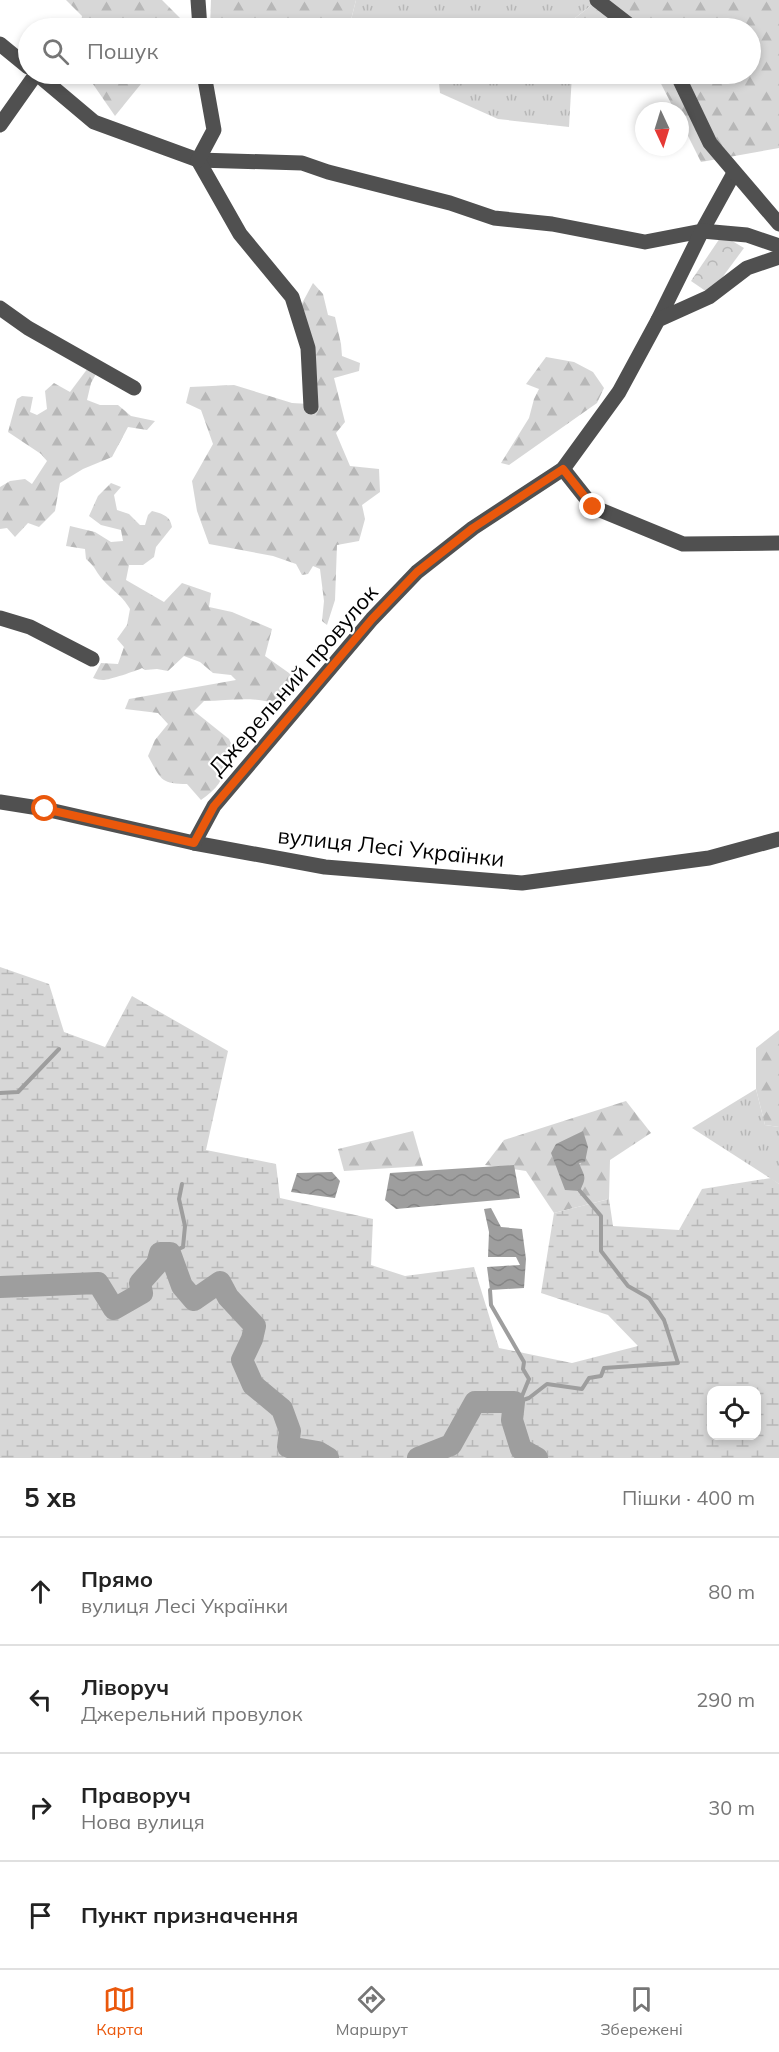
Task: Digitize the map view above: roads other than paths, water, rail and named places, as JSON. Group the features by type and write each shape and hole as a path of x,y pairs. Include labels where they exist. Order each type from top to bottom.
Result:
{"street":[{"path":"198,0 199,18"},
{"path":"597,0 620,18"},
{"path":"0,44 18,59"},
{"path":"0,125 29,84"},
{"path":"48,84 94,122 198,160 302,163 450,203 494,218 552,224 645,242 702,231 747,235 779,246"},
{"path":"198,160 214,130 206,84"},
{"path":"682,84 710,143 779,224"},
{"path":"198,160 240,234 292,297 308,348 311,407"},
{"path":"702,231 734,172"},
{"name":"Джерельний провулок","path":"194,843 214,806 372,619 417,572 473,528 563,469 619,392 702,231"},
{"path":"658,320 709,297 747,268 779,257"},
{"path":"0,308 28,328 134,388"},
{"path":"563,469 593,507 683,544 779,543"},
{"path":"0,618 30,627 92,659"},
{"name":"вулиця Лесі Українки","path":"0,802 45,809 194,843 325,867 522,883 709,858 779,839"}],"water":[{"path":"583,1131 588,1147 585,1162 579,1163 584,1174 584,1182 580,1191 565,1190 551,1153 556,1144"},
{"path":"514,1165 520,1198 396,1209 385,1200 390,1173"},
{"path":"332,1172 340,1181 335,1198 291,1192 297,1173"},
{"path":"491,1208 501,1227 522,1229 526,1259 524,1288 490,1290 487,1267 520,1265 516,1257 488,1257 489,1232 484,1209"}],"waterway":[{"path":"0,1093 18,1092 59,1049"},
{"path":"170,1253 183,1247 185,1226 179,1199 182,1184"},
{"path":"520,1401 529,1398 547,1384 582,1389 589,1378 601,1376 604,1368 678,1363 664,1320 649,1298 628,1286 601,1251 601,1216 580,1191"},
{"path":"0,1287 98,1283 114,1309 142,1293 140,1283 157,1264 160,1253 170,1253 182,1286 194,1300 220,1282 228,1297 255,1326 252,1339 242,1360 253,1385 282,1409 290,1431 288,1447 318,1452 328,1458"},
{"path":"490,1290 491,1305 524,1362 523,1369 529,1379 520,1401 514,1402"},
{"path":"418,1458 451,1445 475,1402 514,1402 512,1420 521,1449 537,1458"}]}
